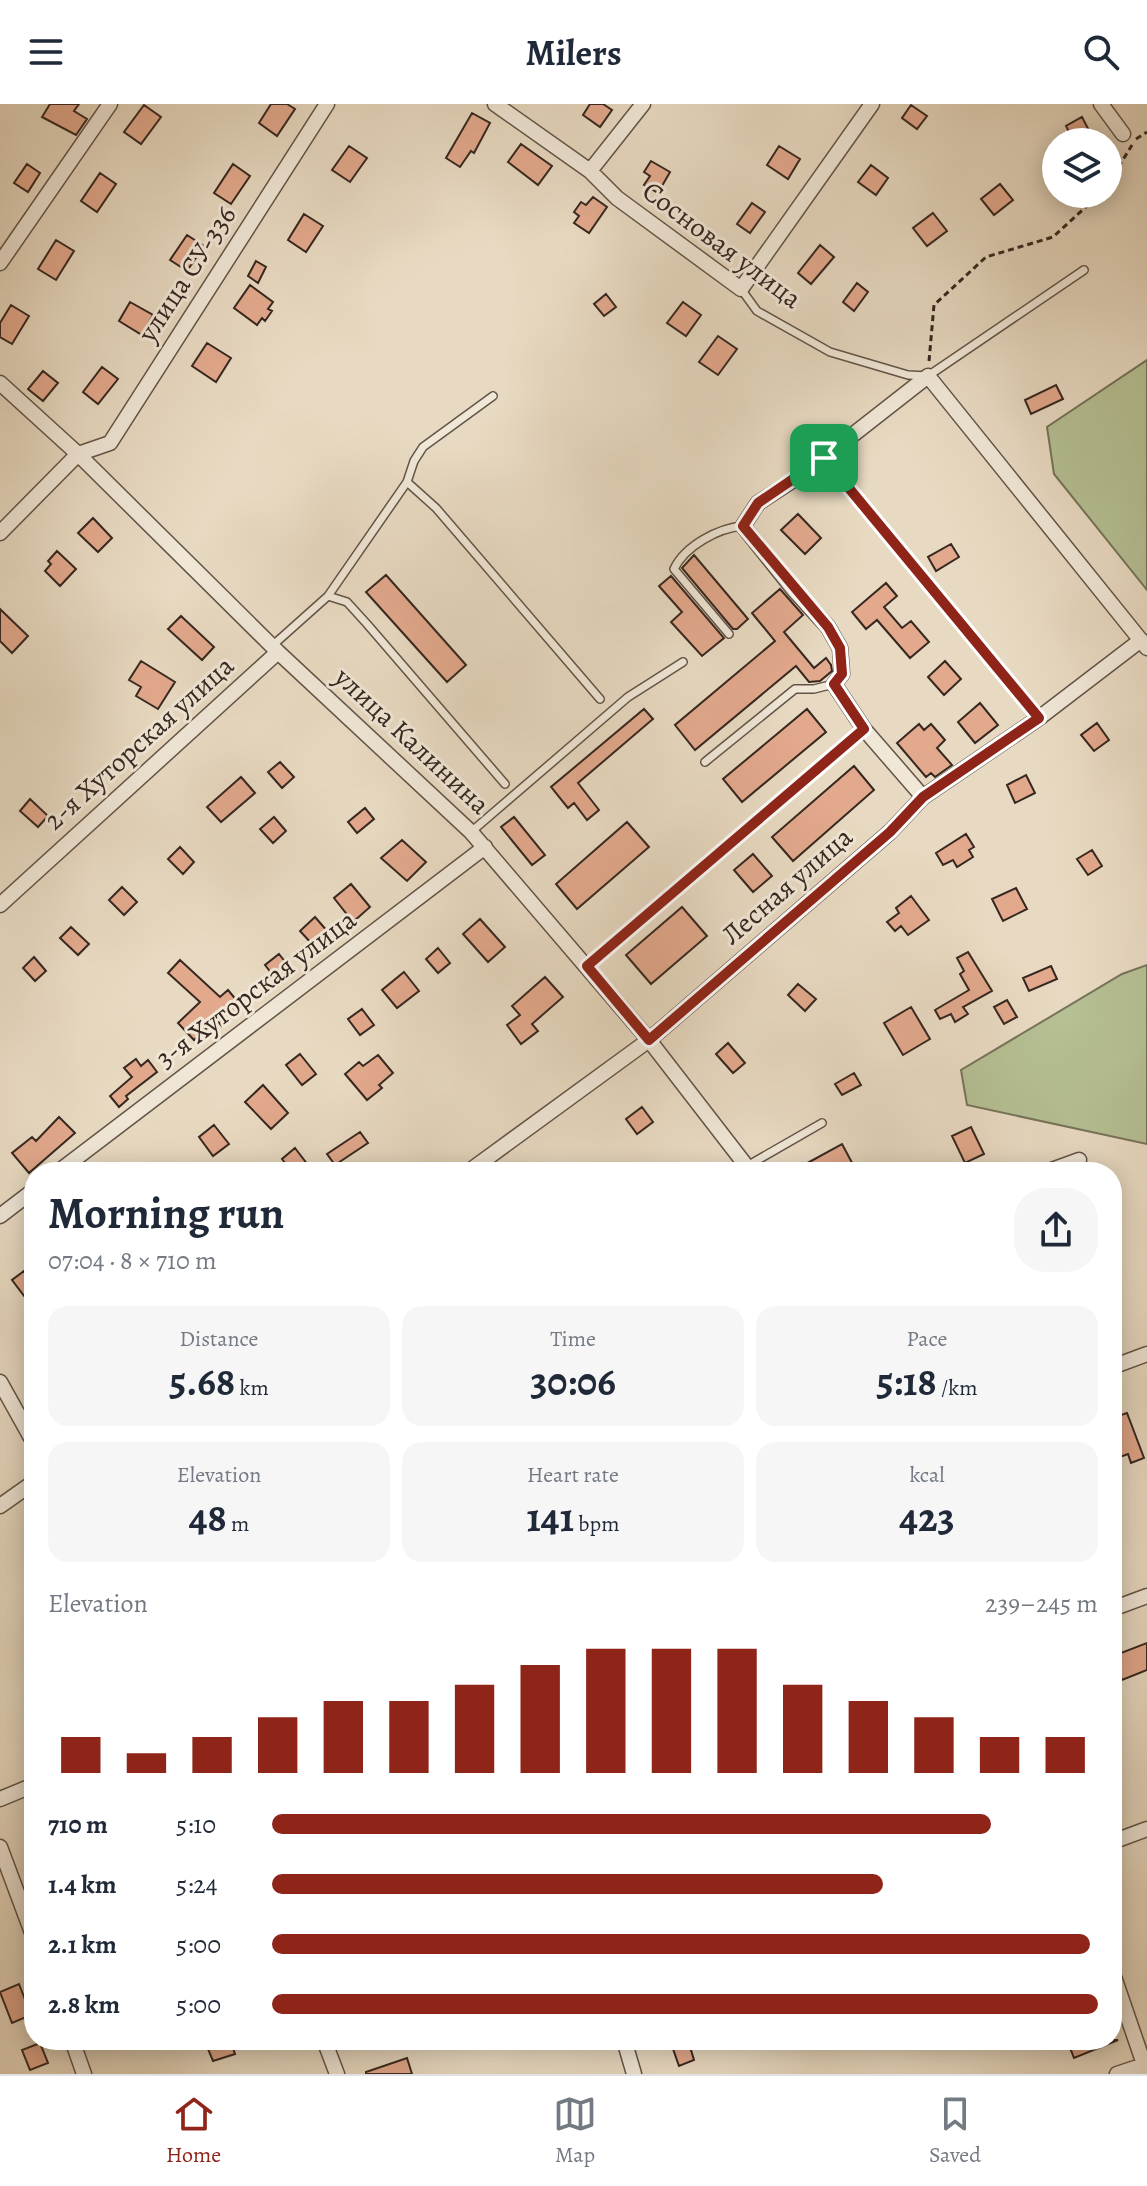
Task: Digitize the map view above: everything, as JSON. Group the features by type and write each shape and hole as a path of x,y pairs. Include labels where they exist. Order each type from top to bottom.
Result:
{"street":[{"path":"0,263 110,104"},
{"name":"улица СУ-336","path":"78,454 110,443 327,104"},
{"name":"Сосновая улица","path":"495,104 590,171 617,198 741,289"},
{"path":"590,171 643,104"},
{"path":"741,289 872,104"},
{"path":"1101,104 1129,136"},
{"path":"923,797 864,729 834,684 842,674 840,648 828,627 743,526 758,503 824,458 928,376 1144,644"},
{"name":"улица Калинина","path":"0,383 78,454 275,649 471,832 649,1040 744,1162"},
{"path":"0,533 78,454"},
{"name":"Лесная улица","path":"482,1162 649,1040 890,832 923,797 1144,644"},
{"name":"2-я Хуторская улица","path":"0,905 275,649"},
{"name":"3-я Хуторская улица","path":"71,1162 485,847"},
{"path":"1074,1162 1079,1160"},
{"path":"0,1216 24,1198"},
{"path":"1122,1363 1147,1354"},
{"path":"0,1382 24,1425"},
{"path":"0,1506 24,1489"},
{"path":"1122,1605 1147,1596"},
{"path":"0,1799 24,1789"},
{"path":"1122,1838 1147,1829"},
{"path":"0,1847 24,1911"},
{"path":"1117,2074 1146,2067 1122,1999"},
{"path":"76,2050 84,2074"},
{"path":"328,2050 337,2074"},
{"path":"627,2050 634,2074"}],"lane":[{"path":"928,376 1084,270"},
{"name":"Сосновая улица","path":"741,289 757,311 830,352 908,375 928,376"},
{"path":"275,649 328,596 407,482 423,447 493,396"},
{"path":"824,458 1039,718"},
{"path":"407,482 436,508 600,699"},
{"path":"729,634 674,569 678,559 689,549 730,527 743,526"},
{"path":"328,596 347,602 505,784"},
{"path":"471,832 628,697 683,662"},
{"path":"705,762 795,689 814,689 834,684"},
{"path":"587,966 864,729"},
{"path":"760,1162 822,1123"}],"path":[{"path":"1122,152 1129,136"},
{"path":"928,376 934,305 986,257 1053,237 1085,208"}],"green space":[{"path":"1147,360 1147,590 1054,474 1047,427"},
{"path":"1147,965 1147,1144 967,1105 961,1070 1122,974"}],"building":[{"path":"50,104 79,104 74,111 87,119 76,135 42,117"},
{"path":"271,104 287,104 295,109 277,136 259,123"},
{"path":"590,104 603,104 612,110 600,127 583,115"},
{"path":"144,105 161,117 141,144 124,132"},
{"path":"911,105 927,116 917,129 902,118"},
{"path":"472,113 490,123 474,153 471,151 460,167 446,158"},
{"path":"1082,117 1088,128 1067,128"},
{"path":"521,144 552,166 538,185 508,162"},
{"path":"349,146 367,158 350,182 332,170"},
{"path":"779,146 800,159 788,179 767,165"},
{"path":"651,161 670,172 658,193 644,185 650,176 644,172"},
{"path":"27,164 40,173 28,192 14,183"},
{"path":"233,164 250,176 231,204 214,193"},
{"path":"871,165 888,178 876,195 858,182"},
{"path":"100,173 116,184 97,212 81,201"},
{"path":"1000,184 1013,200 994,215 981,199"},
{"path":"593,197 607,207 589,233 574,223 579,216 574,212 581,202 586,205"},
{"path":"752,203 765,212 750,233 737,224"},
{"path":"933,213 947,231 927,246 913,228"},
{"path":"304,214 323,226 306,252 288,240"},
{"path":"187,235 204,246 187,271 170,260"},
{"path":"56,240 74,251 56,280 38,269"},
{"path":"820,245 834,257 811,284 798,273"},
{"path":"256,261 266,267 258,283 248,276"},
{"path":"857,283 868,292 854,311 843,302"},
{"path":"250,285 273,302 268,309 272,311 265,321 262,318 257,325 234,308"},
{"path":"606,294 616,307 604,316 594,304"},
{"path":"130,302 153,315 142,335 119,321"},
{"path":"683,302 701,315 686,336 667,323"},
{"path":"11,305 29,316 12,344 0,337 0,323"},
{"path":"718,336 737,349 718,375 699,362"},
{"path":"207,343 231,358 216,382 192,366"},
{"path":"102,367 118,379 98,404 83,392"},
{"path":"43,371 58,383 43,401 28,389"},
{"path":"1056,385 1063,399 1031,414 1025,400"},
{"path":"798,514 821,538 805,554 781,530"},
{"path":"93,518 112,538 98,552 78,533"},
{"path":"951,544 959,557 936,571 928,557"},
{"path":"57,551 76,569 60,586 45,571 51,564 48,561"},
{"path":"694,555 748,619 737,629 733,629 682,568"},
{"path":"386,575 466,665 447,682 366,592"},
{"path":"671,576 724,638 702,656 671,622 682,612 659,586"},
{"path":"886,583 897,596 884,607 902,628 911,621 929,642 910,658 877,620 866,629 852,612"},
{"path":"780,589 803,615 784,632 814,668 826,658 832,671 820,681 809,682 796,666 695,750 675,725 775,641 752,613"},
{"path":"0,609 28,636 12,653 0,641"},
{"path":"181,616 214,647 202,660 168,629"},
{"path":"141,661 175,682 158,709 136,696 141,687 129,680"},
{"path":"945,661 961,679 944,695 928,677"},
{"path":"980,703 998,725 975,743 958,722"},
{"path":"644,709 653,719 578,783 599,810 587,820 574,803 568,808 551,787"},
{"path":"807,709 826,732 742,802 723,779"},
{"path":"1097,723 1109,740 1094,751 1081,735"},
{"path":"919,724 924,730 931,724 945,740 937,748 952,765 935,777 931,773 926,777 897,743"},
{"path":"280,762 294,777 282,788 268,772"},
{"path":"854,766 874,790 793,861 772,837"},
{"path":"1026,775 1035,793 1015,803 1007,785"},
{"path":"241,777 255,793 221,822 207,807"},
{"path":"30,799 48,816 38,827 20,811"},
{"path":"365,808 374,819 357,833 348,822"},
{"path":"274,817 286,831 273,843 260,829"},
{"path":"514,817 545,855 532,865 501,827"},
{"path":"627,822 649,847 577,909 556,884"},
{"path":"966,834 974,847 969,850 973,857 957,867 953,860 943,865 936,853"},
{"path":"402,840 426,862 407,881 381,858"},
{"path":"180,847 194,862 183,874 168,859"},
{"path":"1092,850 1102,866 1088,875 1077,859"},
{"path":"753,854 772,876 753,892 734,870"},
{"path":"351,884 370,907 353,922 334,898"},
{"path":"122,887 137,902 124,915 109,900"},
{"path":"1016,888 1027,909 1003,921 992,899"},
{"path":"911,896 929,920 908,935 901,926 895,931 887,922 899,913 896,908"},
{"path":"682,907 707,936 651,984 626,955"},
{"path":"315,917 328,932 313,945 300,931"},
{"path":"480,919 505,947 488,962 463,934"},
{"path":"71,927 89,944 78,955 60,938"},
{"path":"438,948 450,963 438,973 426,959"},
{"path":"968,952 992,991 963,1007 968,1014 955,1022 951,1014 940,1019 935,1010 969,990 960,974 964,971 957,958"},
{"path":"279,954 294,973 280,984 265,965"},
{"path":"34,957 46,971 35,981 23,968"},
{"path":"180,960 220,997 228,990 243,1008 222,1026 216,1020 194,1040 178,1023 200,1002 168,973"},
{"path":"1051,966 1057,979 1029,991 1023,978"},
{"path":"404,972 419,991 397,1008 382,990"},
{"path":"545,977 563,997 532,1024 538,1031 521,1044 507,1025 520,1015 512,1006"},
{"path":"798,984 816,999 805,1011 788,995"},
{"path":"1007,1000 1017,1017 1004,1024 994,1007"},
{"path":"911,1007 930,1039 903,1055 884,1023"},
{"path":"362,1009 374,1025 360,1035 348,1019"},
{"path":"728,1043 745,1063 733,1073 716,1054"},
{"path":"300,1054 316,1074 302,1085 286,1065"},
{"path":"378,1055 393,1073 379,1085 382,1088 367,1100 345,1074 359,1062 363,1066"},
{"path":"136,1059 141,1066 148,1060 157,1072 126,1096 128,1099 119,1107 110,1096 132,1077 124,1068"},
{"path":"854,1073 861,1085 842,1095 835,1084"},
{"path":"263,1085 288,1113 271,1129 245,1102"},
{"path":"642,1107 653,1122 637,1134 626,1119"},
{"path":"59,1117 75,1133 42,1162 24,1162 24,1167 12,1153 32,1137 36,1141"},
{"path":"214,1125 229,1144 213,1156 199,1137"},
{"path":"971,1127 984,1154 965,1162 952,1136"},
{"path":"360,1132 368,1143 340,1162 333,1162 327,1154"},
{"path":"842,1144 852,1162 809,1162"},
{"path":"295,1148 306,1162 284,1162 282,1159"},
{"path":"24,1271 24,1296 12,1280"},
{"path":"1127,1413 1144,1458 1131,1463 1128,1454 1122,1456 1122,1415"},
{"path":"1147,1643 1147,1670 1122,1680 1122,1653"},
{"path":"19,1984 24,1997 24,2018 12,2023 0,1992"},
{"path":"22,2050 43,2050 48,2063 30,2070"},
{"path":"208,2050 234,2050 235,2054 213,2061"},
{"path":"673,2050 691,2050 694,2060 679,2066"},
{"path":"1071,2050 1094,2050 1074,2058"},
{"path":"407,2058 412,2074 366,2074 366,2072"}],"route":[{"path":"824,458 1039,718 923,797 890,832 649,1040 587,966 864,729 834,684 842,674 840,648 828,627 743,526 758,503 824,458"}]}
